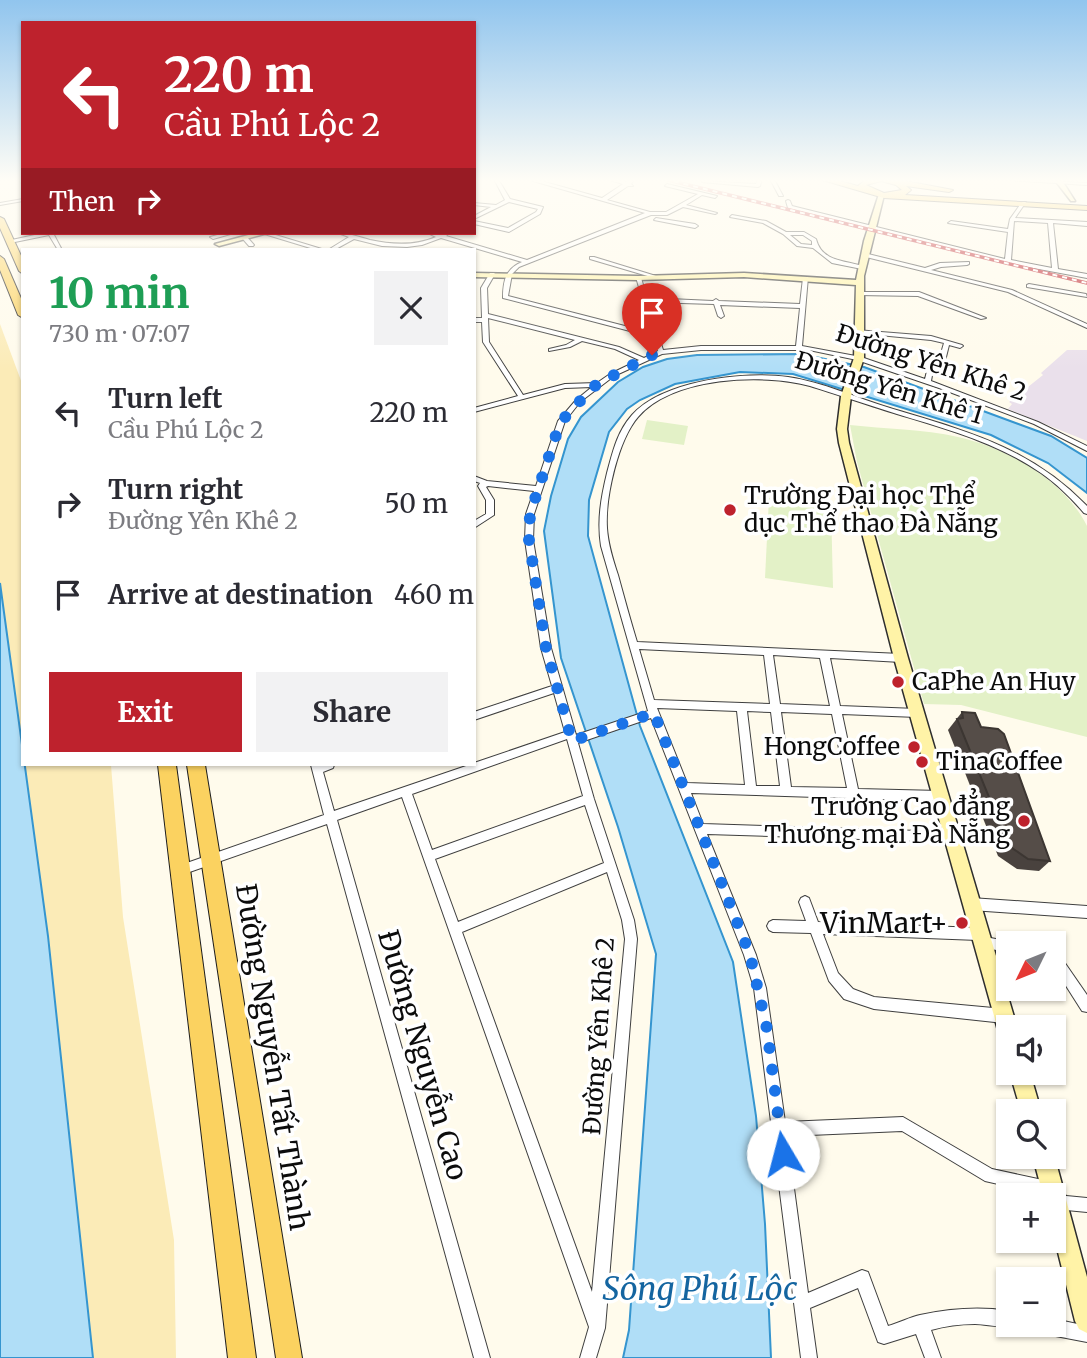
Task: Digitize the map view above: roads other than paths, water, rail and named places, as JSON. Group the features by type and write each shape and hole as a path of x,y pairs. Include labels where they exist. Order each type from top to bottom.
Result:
{"main road":[{"path":"11,242 21,266"},
{"path":"0,259 21,308"},
{"path":"167,766 242,1358"},
{"name":"Đường Nguyễn Tất Thành","path":"196,766 289,1358"}],"street":[{"path":"296,242 315,248"},
{"path":"375,242 393,247 429,242"},
{"path":"470,242 527,262"},
{"path":"576,242 517,266 509,274 505,297 656,336"},
{"path":"796,242 815,247 834,262 862,267"},
{"path":"814,242 815,247"},
{"path":"868,242 859,283 858,361 847,394 842,429 844,443 901,657 1004,1015"},
{"path":"914,242 1087,276"},
{"path":"1008,260 1010,242"},
{"path":"1052,242 1055,269"},
{"path":"864,255 1026,297 1087,326"},
{"path":"592,258 653,276"},
{"path":"925,270 940,265 967,263"},
{"path":"492,274 484,288 486,342 522,398"},
{"path":"476,275 638,278 744,275 859,283"},
{"path":"638,278 661,352"},
{"path":"799,348 806,278"},
{"path":"1026,297 1030,294 1029,283 1086,296"},
{"path":"859,294 919,294 983,318"},
{"path":"646,300 803,306"},
{"path":"716,301 721,316"},
{"path":"476,320 486,318 617,348 642,359"},
{"path":"858,331 960,346"},
{"path":"551,350 581,340"},
{"path":"928,382 930,368 940,369 947,342"},
{"name":"Đường Yên Khê 2","path":"588,1358 597,1328 631,939 628,920 556,688 546,648 529,540 530,514 562,421 578,401 597,384 642,359 661,352 701,348 799,348 858,361 928,382 1036,423 1087,449"},
{"name":"Đường Yên Khê 1","path":"810,1358 760,988 750,955 700,828 650,711 601,525 603,498 618,443 631,420 648,405 670,394 730,379 789,379 847,394 982,439 1054,477 1087,510"},
{"path":"476,410 489,410 565,386 597,384"},
{"path":"476,479 486,483 538,489"},
{"path":"476,524 490,515 490,500 482,486 486,483"},
{"path":"633,645 901,657"},
{"path":"768,652 786,792"},
{"path":"824,654 854,794"},
{"path":"476,715 556,688"},
{"path":"181,870 405,791 650,711 742,707 917,713"},
{"path":"742,707 751,791"},
{"name":"Đường Nguyễn Cao","path":"321,766 331,817 481,1358"},
{"path":"684,788 940,796"},
{"path":"405,791 597,1328"},
{"path":"429,856 589,799"},
{"path":"700,828 952,837"},
{"path":"454,929 611,865"},
{"path":"805,902 833,978 849,994 874,1003 996,1021"},
{"path":"971,904 1087,912"},
{"path":"773,926 812,926 981,938 996,942"},
{"path":"1066,975 1087,1006"},
{"path":"780,1129 903,1124 990,1176 1014,1183"},
{"path":"1066,1199 1087,1205"},
{"path":"1066,1241 1087,1321"},
{"path":"803,1303 862,1278 884,1336 920,1323 981,1314 996,1317"},
{"path":"920,1323 933,1358"},
{"path":"1066,1330 1087,1334"}],"water":[{"name":"Sông Phú Lộc","path":"801,354 864,367 1051,436 1087,458 1087,493 1048,463 991,435 793,374 740,372 675,384 627,409 609,432 589,500 588,536 640,726 733,962 756,1116 765,1224 771,1358 623,1358 629,1330 656,954 618,827 561,658 544,531 568,439 581,417 618,382 643,367 667,359 697,355"},
{"path":"0,583 21,737 21,766 25,766 48,936 93,1358 0,1358"}],"railway":[{"path":"922,242 1087,283"}],"place":[{"name":"Trường Đại học Thể dục Thể thao Đà Nẵng","path":"730,510"},
{"name":"CaPhe An Huy","path":"898,682"},
{"name":"HongCoffee","path":"914,747"},
{"name":"TinaCoffee","path":"922,762"},
{"name":"Trường Cao đẳng Thương mại Đà Nẵng","path":"1024,821"},
{"name":"VinMart+","path":"962,923"}]}
